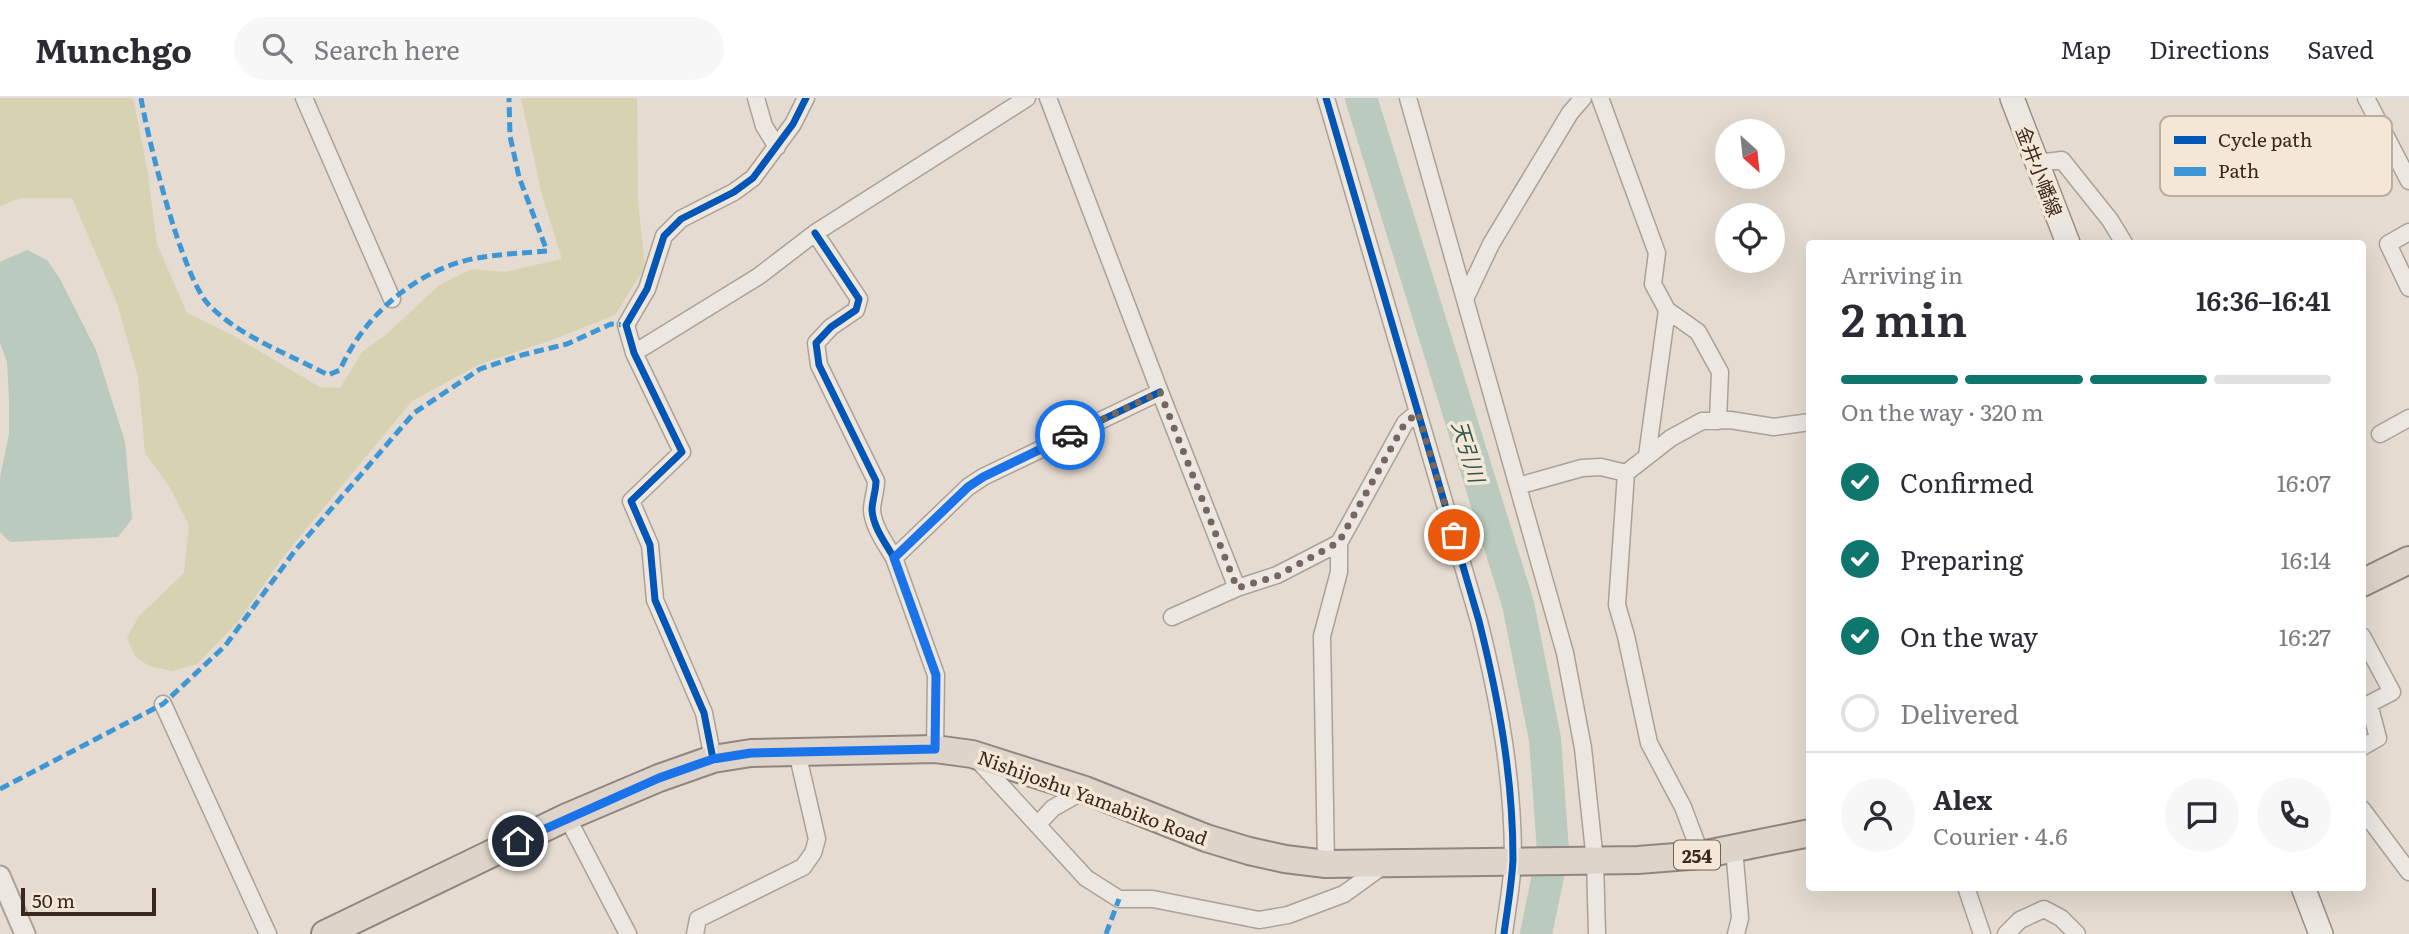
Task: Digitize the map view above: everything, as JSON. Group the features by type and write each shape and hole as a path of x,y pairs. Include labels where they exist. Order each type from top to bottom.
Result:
{"highway":[{"path":"2366,581 2409,560"},
{"name":"Nishijoshu Yamabiko Road","path":"325,934 566,817 659,778 713,759 751,753 935,749 972,754 1085,790 1206,838 1285,859 1326,864 1516,863"},
{"name":"254","path":"1516,863 1589,862 1701,855 1806,834"}],"main road":[{"name":"金井小幡線","path":"2011,98 2067,240"},
{"path":"2305,891 2321,934"}],"street":[{"path":"304,98 392,299"},
{"path":"755,98 764,126 777,147"},
{"path":"713,759 704,713 655,600 650,545 631,501 682,452 634,352 625,325 647,289 664,236 681,219 734,192 753,178 793,124 806,98"},
{"path":"634,352 759,276 815,233 1027,98"},
{"path":"1048,98 1237,588"},
{"path":"1326,98 1479,621 1498,699 1511,795 1516,863 1504,934"},
{"path":"1408,98 1565,653 1583,748 1589,862 1597,934"},
{"path":"1465,299 1491,244 1570,113 1583,98"},
{"path":"1600,98 1657,253 1653,284 1667,310 1698,332 1720,372 1718,421"},
{"path":"2366,98 2375,116"},
{"path":"2392,148 2409,181"},
{"path":"2037,163 2062,160 2110,220 2122,240"},
{"path":"2409,232 2388,244 2409,288"},
{"path":"815,233 859,299 856,310 831,327 816,343 819,365 876,481 872,509 879,531 894,558 936,675 935,749"},
{"path":"1647,456 1667,310"},
{"path":"894,558 968,487 983,477 1160,392"},
{"path":"1326,864 1322,636 1339,572 1339,542 1405,423 1418,413"},
{"path":"2380,434 2409,418"},
{"path":"1701,855 1683,807 1649,743 1617,605 1626,473 1671,438 1702,421 1774,427 1806,423"},
{"path":"1518,486 1582,468 1601,467 1626,473"},
{"path":"1172,617 1237,588 1277,576 1339,542"},
{"path":"2366,643 2392,692 2370,704 2378,738 2366,745"},
{"path":"163,704 268,934"},
{"path":"695,934 698,919 803,867 813,853 817,839 797,752"},
{"path":"972,754 1086,878 1119,899 1153,899 1259,920 1288,915 1344,894 1384,865"},
{"path":"1038,825 1053,808 1085,790"},
{"path":"2366,814 2409,872"},
{"path":"566,817 628,934"},
{"path":"1734,848 1740,918 1736,934"},
{"path":"0,876 25,934"},
{"path":"1967,891 1982,934"},
{"path":"2006,934 2020,920 2044,909 2061,918 2077,934"}],"shaded area":[{"path":"0,98 133,98 147,168 157,244 187,313 232,335 320,387 340,388 362,352 387,334 439,285 471,269 505,272 562,259 542,195 521,98 637,98 638,200 645,267 615,315 480,364 412,401 283,557 237,623 197,664 172,671 149,666 135,656 127,638 139,616 184,573 189,526 171,489 145,453 138,377 117,303 72,198 21,198 0,206"},
{"path":"27,250 47,260 60,279 96,350 125,442 132,519 118,537 10,542 0,532 0,477 9,434 9,399 7,362 0,343 0,262"}],"waterway":[{"name":"天引川","path":"1361,98 1518,604 1545,739 1553,851 1536,934"}],"marked path":[{"path":"141,98 177,238 188,267 209,305 235,326 265,344 328,375 340,370 350,350 378,313 414,284 434,272 477,258 547,251 519,177 510,136 509,98"},
{"path":"0,789 163,704 225,646 294,552 414,413 480,369 567,344 611,324 626,325"},
{"path":"1106,934 1119,899"}],"cycle path":[{"path":"713,759 704,713 655,600 650,545 631,501 682,452 634,353 626,325 647,289 664,236 681,219 734,192 753,178 793,124 806,98"},
{"path":"1326,98 1479,621 1493,680 1508,769 1512,829 1513,859 1504,934"},
{"path":"815,233 859,299 856,310 831,327 816,343 819,365 876,481 873,516 880,535 894,558 968,487 983,477 1160,392"}],"way so far":[{"path":"1070,435 1160,392 1237,588 1277,576 1339,542 1405,423 1418,413 1454,535"}],"route":[{"path":"518,841 566,817 659,778 713,759 751,753 935,749 936,675 894,558 968,487 1070,435"}]}
